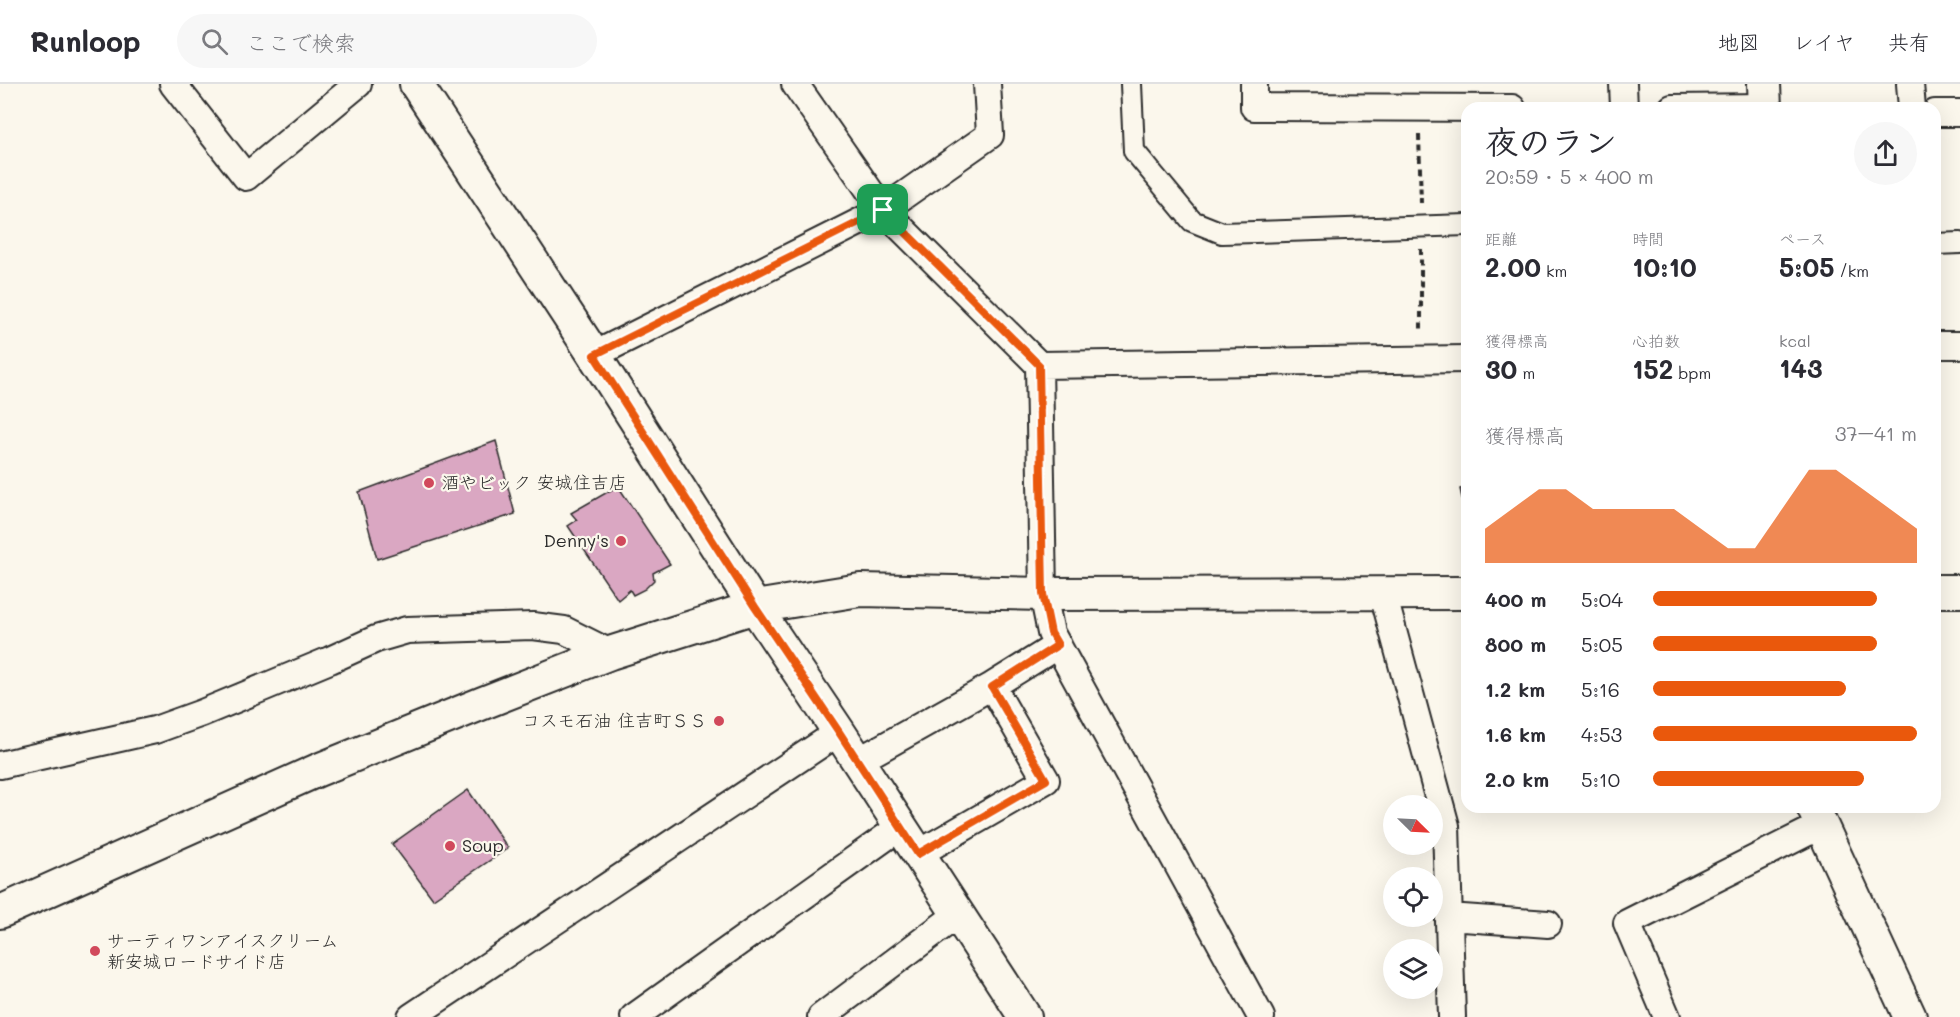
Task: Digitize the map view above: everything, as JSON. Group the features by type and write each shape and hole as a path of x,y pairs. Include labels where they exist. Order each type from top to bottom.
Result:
{"street":[{"path":"172,84 246,177 358,84"},
{"path":"416,84 594,355 755,607 1025,1017"},
{"path":"795,84 883,210 1039,365 1043,594 1051,633 1261,1017"},
{"path":"594,355 883,210 990,135 987,84"},
{"path":"1131,84 1134,152 1192,221 1222,234 1461,225"},
{"path":"1254,84 1254,107 1461,108"},
{"path":"1623,84 1624,102"},
{"path":"1910,84 1912,102"},
{"path":"1742,102 1765,100"},
{"path":"1941,113 1960,113"},
{"path":"1941,244 1960,243"},
{"path":"1941,345 1960,345"},
{"path":"1039,365 1461,359"},
{"path":"0,912 318,770 610,653 755,607 860,590 1043,594 1461,593"},
{"path":"1941,591 1960,591"},
{"path":"1383,594 1446,826 1452,1017"},
{"path":"0,765 155,730 224,704 376,639 407,630 533,626 564,630 610,653"},
{"path":"858,761 992,687 1058,645"},
{"path":"918,854 1046,780 992,687"},
{"path":"411,1017 839,732"},
{"path":"1667,1017 1627,923 1817,816 1910,1017"},
{"path":"634,1017 900,827"},
{"path":"821,1017 957,915"},
{"path":"1449,917 1548,924"}],"building":[{"path":"496,441 515,514 377,559 359,492"},
{"path":"618,486 670,564 653,573 654,580 645,589 633,595 630,590 618,600 568,526 577,520 571,513"},
{"name":"Soup","path":"468,790 508,848 433,899 392,844"}],"place":[{"name":"酒やビック 安城住吉店","path":"429,483"},
{"name":"Denny's","path":"621,541"},
{"name":"コスモ石油 住吉町ＳＳ","path":"719,721"},
{"name":"Soup","path":"450,846"},
{"name":"サーティワンアイスクリーム 新安城ロードサイド店","path":"95,951"}],"route":[{"path":"883,210 1039,365 1043,594 1051,633 1058,645 992,687 1046,780 918,854 755,607 594,355 883,210"}]}
